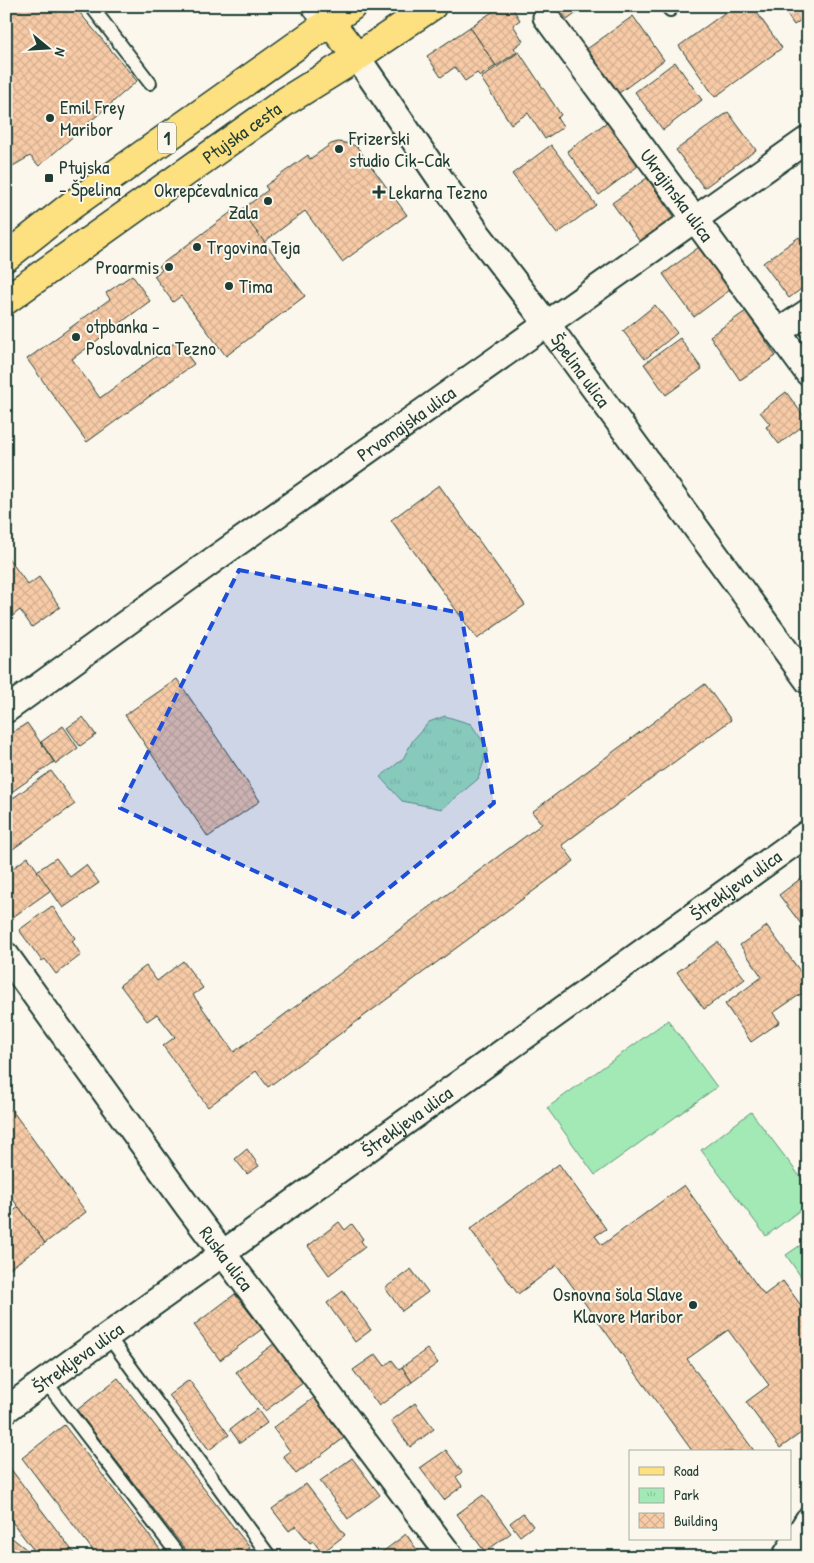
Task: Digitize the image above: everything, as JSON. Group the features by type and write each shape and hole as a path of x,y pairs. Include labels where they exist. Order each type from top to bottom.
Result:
{"main road":[{"name":"Ptujska cesta","path":"6,257 323,14 352,6"},
{"name":"Ptujska cesta","path":"6,300 286,101 357,57 432,6"},
{"path":"323,14 357,57"}],"street":[{"name":"Ukrajinska ulica","path":"546,18 808,373"},
{"name":"Špelina ulica","path":"357,57 478,234 547,324 808,681"},
{"name":"Prvomajska ulica","path":"6,710 224,552 808,140"},
{"path":"778,332 808,312"},
{"name":"Štrekljeva ulica","path":"6,1410 808,833"},
{"name":"Ruska ulica","path":"6,955 223,1253 451,1557"},
{"path":"785,1557 808,1520"}],"lane":[{"path":"91,6 150,83"},
{"path":"108,1336 270,1557"},
{"path":"45,1381 180,1557"}],"highlighted area":[{"path":"239,570 461,613 494,803 353,917 120,808"}],"green space":[{"path":"445,716 471,724 488,749 478,779 442,809 402,801 380,777 403,759 413,740 429,722"},
{"path":"668,1020 717,1087 595,1175 547,1108"},
{"path":"751,1112 808,1187 808,1204 766,1236 701,1150"},
{"path":"808,1240 808,1287 786,1255"}],"building":[{"name":"Emil Frey Maribor","path":"13,6 74,6 137,81 39,166 30,156 6,170 6,11"},
{"path":"501,6 511,6 520,20 513,25 523,41 514,48 517,52 496,66 470,27"},
{"path":"557,6 586,6 567,20"},
{"path":"734,6 752,6 782,48 715,97 679,46"},
{"path":"781,6 808,6 808,15 794,25"},
{"path":"633,16 664,60 619,93 587,49"},
{"path":"470,27 496,66 480,76 477,73 465,81 455,67 441,77 427,56"},
{"path":"808,35 808,53 799,41"},
{"path":"519,52 561,115 557,118 563,127 545,139 528,113 511,124 481,78"},
{"path":"675,62 702,100 663,130 635,92"},
{"path":"728,112 756,150 704,188 676,150"},
{"path":"607,122 638,166 599,195 567,151"},
{"path":"338,142 357,147 407,215 342,262 305,211 264,242 240,211 268,190 265,186 308,155 310,159 331,144"},
{"path":"551,145 596,205 557,234 512,174"},
{"path":"647,178 675,218 640,242 612,203"},
{"name":"Tima","path":"238,207 305,296 226,356 181,296 173,302 154,276 162,270 159,266"},
{"path":"799,237 808,249 808,284 789,298 763,263"},
{"path":"699,247 730,290 694,317 663,274"},
{"path":"132,275 150,301 72,359 100,398 177,341 194,364 87,442 27,359 110,299 106,293"},
{"path":"655,305 677,333 645,359 623,331"},
{"path":"746,311 776,356 740,380 710,336"},
{"path":"680,338 702,369 666,395 644,364"},
{"path":"786,392 808,422 779,444 766,427 770,424 760,412"},
{"path":"439,485 525,605 477,639 391,520"},
{"path":"6,555 28,585 39,577 60,607 32,627 20,610 6,621"},
{"path":"177,679 260,801 208,837 125,715"},
{"path":"705,684 731,720 562,845 574,861 268,1087 256,1071 208,1107 163,1046 175,1037 157,1014 147,1021 120,985 146,966 157,981 183,961 203,988 193,995 234,1052 542,824 532,812"},
{"path":"83,717 96,735 80,746 67,728"},
{"path":"27,723 54,762 6,796 6,737"},
{"path":"63,726 78,748 56,764 41,742"},
{"path":"51,771 75,804 6,854 6,803"},
{"path":"28,857 51,890 13,917 6,907 6,873"},
{"path":"56,858 70,877 86,865 99,883 63,908 37,871"},
{"path":"808,873 808,925 804,928 779,895"},
{"path":"52,906 75,938 72,941 81,955 56,974 45,959 42,961 19,930"},
{"path":"767,926 808,982 808,989 773,1013 780,1022 751,1042 725,1004 762,977 740,945"},
{"path":"718,942 745,979 704,1009 677,972"},
{"path":"11,1109 86,1212 45,1243 6,1190 6,1112"},
{"path":"247,1149 259,1166 247,1174 235,1159"},
{"name":"Osnovna šola Slave Klavore Maribor","path":"559,1164 606,1229 595,1236 602,1245 684,1185 764,1295 783,1281 808,1315 808,1392 802,1396 808,1405 808,1428 780,1448 746,1402 769,1385 728,1330 687,1359 754,1450 692,1450 557,1265 518,1294 470,1229"},
{"path":"19,1207 45,1243 6,1271 6,1216"},
{"path":"339,1222 345,1230 352,1224 363,1239 361,1241 365,1247 329,1275 308,1246"},
{"path":"411,1269 428,1292 402,1311 385,1288"},
{"path":"343,1291 371,1330 355,1342 327,1303"},
{"path":"235,1294 262,1329 220,1360 194,1325"},
{"path":"275,1343 304,1382 265,1411 236,1372"},
{"path":"427,1349 438,1363 412,1382 402,1367"},
{"path":"376,1354 385,1366 392,1360 399,1369 402,1367 412,1382 379,1406 353,1370"},
{"path":"118,1378 250,1548 239,1557 191,1557 77,1410"},
{"path":"189,1380 229,1435 209,1450 169,1395"},
{"path":"314,1398 344,1438 296,1474 283,1456 290,1451 273,1428"},
{"path":"415,1403 434,1429 410,1447 391,1421"},
{"path":"257,1409 267,1423 240,1443 230,1429"},
{"path":"64,1425 166,1557 98,1557 22,1458"},
{"path":"446,1450 462,1472 456,1477 462,1486 444,1500 420,1468"},
{"path":"352,1458 380,1495 348,1519 320,1481"},
{"path":"7,1464 77,1557 39,1557 6,1514"},
{"path":"306,1484 345,1535 322,1553 313,1541 310,1543 296,1526 289,1531 272,1509"},
{"path":"483,1495 511,1533 485,1552 457,1514"},
{"path":"523,1513 533,1526 520,1536 510,1523"},
{"path":"7,1534 31,1553 28,1557 6,1557"},
{"path":"406,1534 422,1557 376,1557"},
{"path":"537,1548 543,1557 524,1557"}],"place":[{"name":"Emil Frey Maribor","path":"50,118"},
{"name":"Frizerski studio Cik-Cak","path":"339,149"},
{"name":"Ptujska - Špelina","path":"49,178"},
{"name":"Lekarna Tezno","path":"379,192"},
{"name":"Okrepčevalnica Zala","path":"268,201"},
{"name":"Trgovina Teja","path":"197,247"},
{"name":"Proarmis","path":"169,267"},
{"name":"Tima","path":"229,286"},
{"name":"otpbanka - Poslovalnica Tezno","path":"76,337"},
{"name":"Osnovna šola Slave Klavore Maribor","path":"693,1305"}]}
